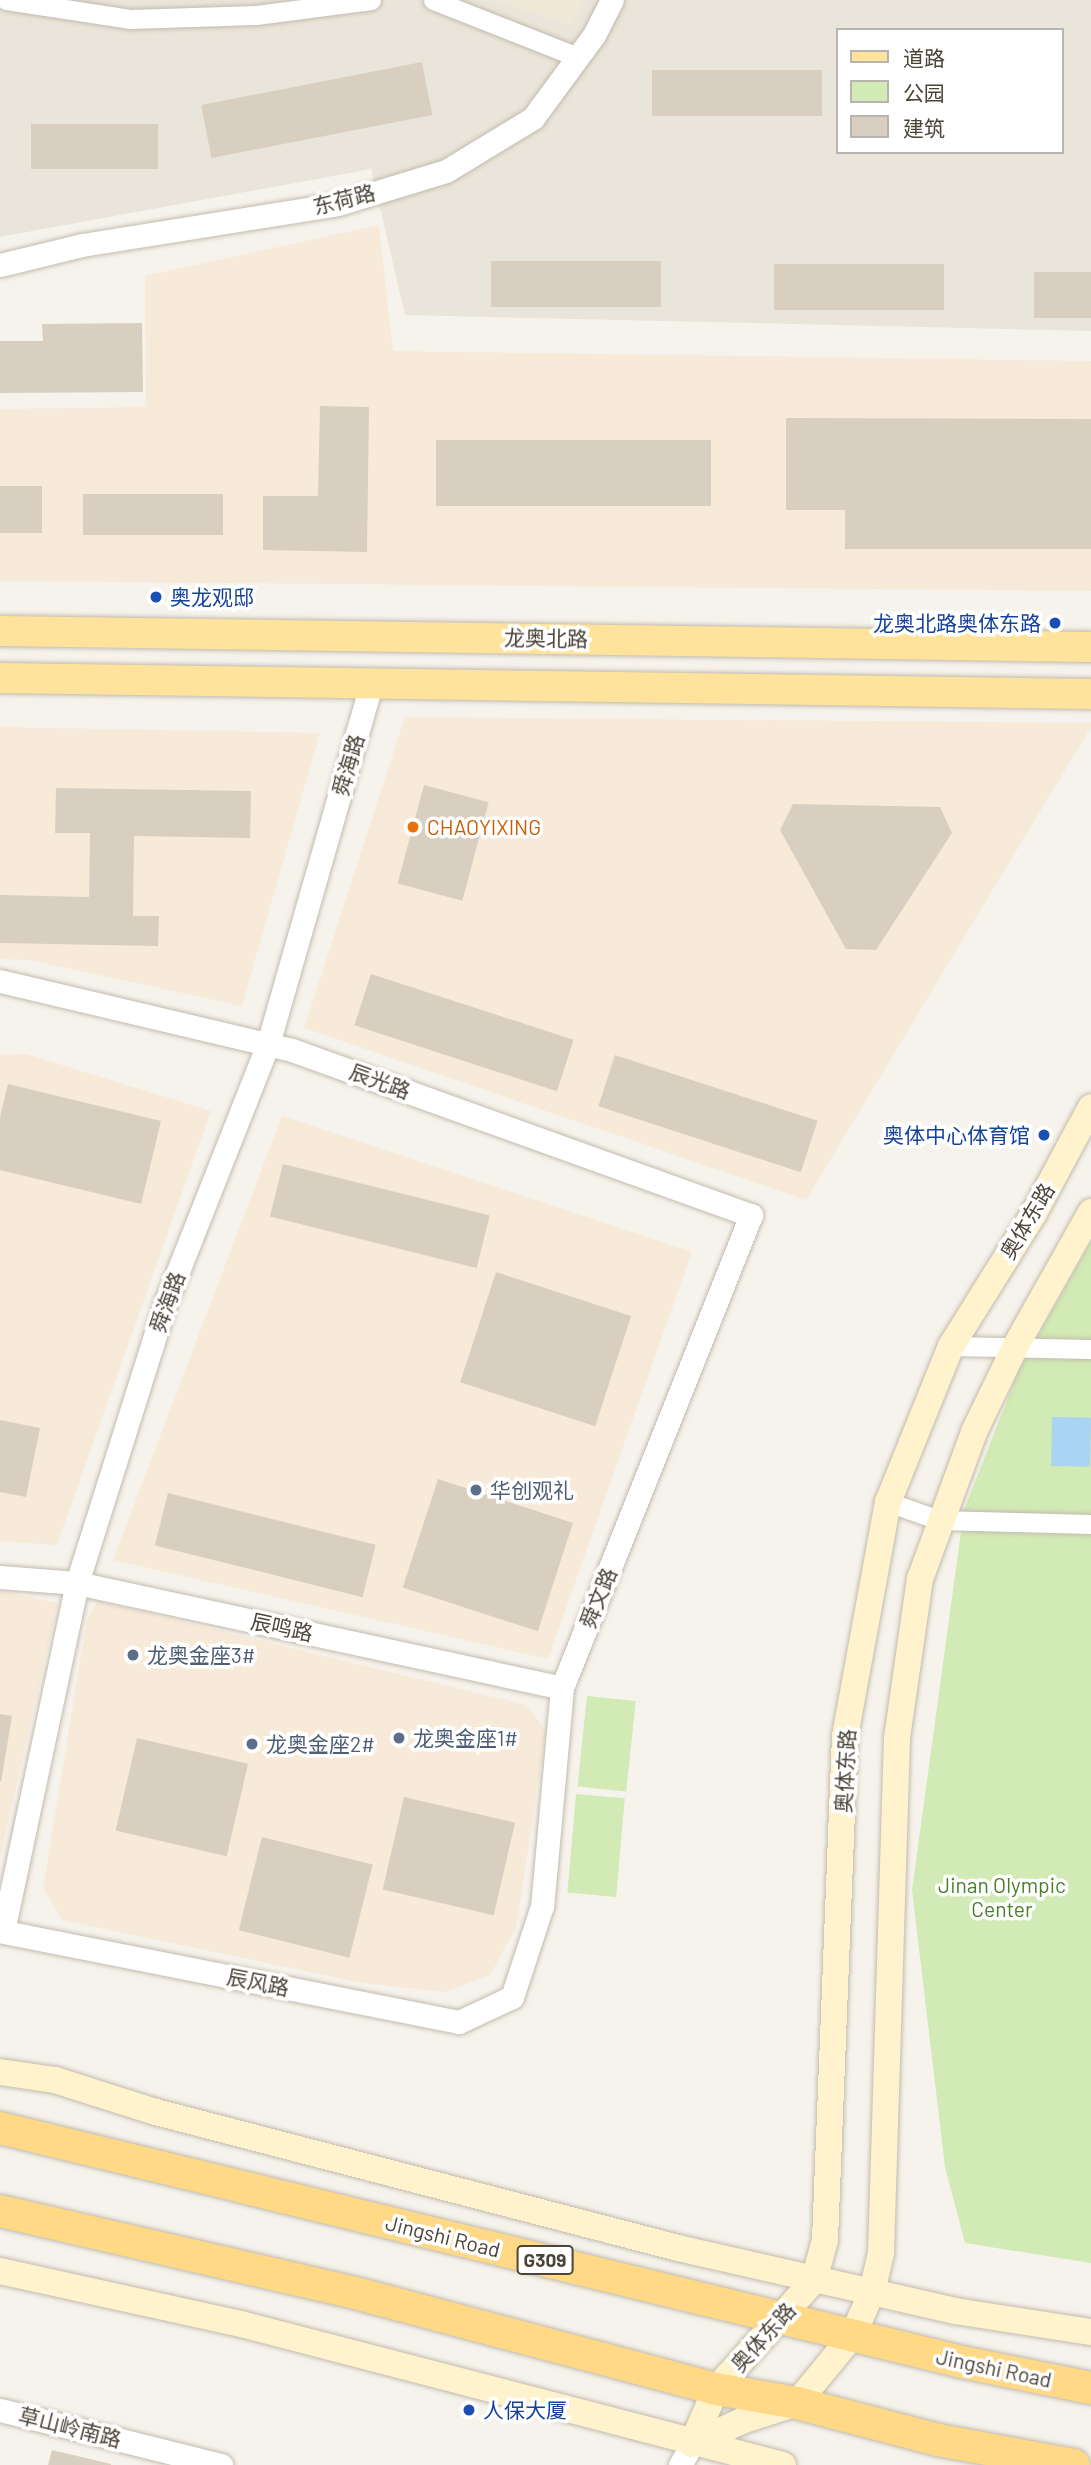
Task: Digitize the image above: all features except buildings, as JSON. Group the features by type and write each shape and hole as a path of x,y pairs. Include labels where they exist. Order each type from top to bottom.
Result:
{"highway":[{"name":"Jingshi Road","path":"0,2129 853,2335 1091,2388"},
{"path":"0,2211 359,2294 716,2389 797,2403 938,2440 1074,2465"}],"main road":[{"name":"龙奥北路","path":"0,631 1091,647"},
{"path":"0,678 1091,694"},
{"name":"奥体东路","path":"686,2455 716,2389 814,2280 825,2240 845,1737 888,1502 951,1346 1034,1213 1091,1107"},
{"path":"686,2455 744,2420 797,2403 853,2335 872,2292 881,2253 897,1738 920,1579 939,1520 1014,1347 1091,1212"},
{"name":"Jingshi Road","path":"0,2073 55,2080 156,2112 531,2213 872,2292"},
{"path":"0,2271 241,2324 686,2455 783,2465"},
{"path":"872,2292 1091,2332"}],"street":[{"path":"6,0 131,19 256,15 371,0"},
{"path":"433,0 578,57"},
{"name":"东荷路","path":"0,265 82,245 338,204 446,171 533,118 578,57 612,0"},
{"name":"舜海路","path":"1,1931 77,1583 165,1304 268,1044 371,684"},
{"name":"辰光路","path":"0,981 268,1044 751,1214"},
{"name":"舜文路","path":"512,1997 542,1906 562,1688 751,1214"},
{"path":"951,1346 1091,1349"},
{"path":"888,1502 939,1520 1091,1524"},
{"name":"辰鸣路","path":"0,1577 77,1583 562,1688"},
{"name":"辰风路","path":"1,1931 459,2022 512,1997"},
{"name":"草山岭南路","path":"0,2410 221,2465"}],"shaded area":[{"path":"0,0 1091,0 1091,331 405,315 371,169 0,237"},
{"path":"494,0 585,0 572,26"},
{"path":"379,225 393,351 1091,361 1091,591 0,581 0,409 146,407 145,276"},
{"path":"405,717 1091,723 1091,727 806,1200 304,1028"},
{"path":"0,727 320,733 242,1006 30,960 0,959"},
{"path":"26,1054 211,1111 57,1545 0,1541 0,1055"},
{"path":"282,1116 692,1252 548,1659 113,1560"},
{"path":"0,1591 58,1603 0,1858"},
{"path":"98,1601 526,1705 546,1731 516,1929 490,1975 445,1992 362,1983 62,1920 43,1888 87,1620"}],"green space":[{"name":"Jinan Olympic Center","path":"1091,1241 1091,2263 965,2243 945,2167 912,1890 964,1510 1019,1370"},
{"path":"587,1696 636,1701 626,1792 577,1787"},
{"path":"576,1794 625,1798 616,1897 567,1893"}],"water":[{"path":"1052,1417 1091,1418 1090,1467 1051,1466"}],"place":[{"name":"奥龙观邸","path":"156,597"},
{"name":"龙奥北路奥体东路","path":"1055,623"},
{"name":"CHAOYIXING","path":"413,827"},
{"name":"奥体中心体育馆","path":"1044,1135"},
{"name":"华创观礼","path":"476,1490"},
{"name":"龙奥金座3#","path":"133,1655"},
{"name":"龙奥金座1#","path":"399,1738"},
{"name":"龙奥金座2#","path":"252,1744"},
{"name":"人保大厦","path":"469,2410"}]}
